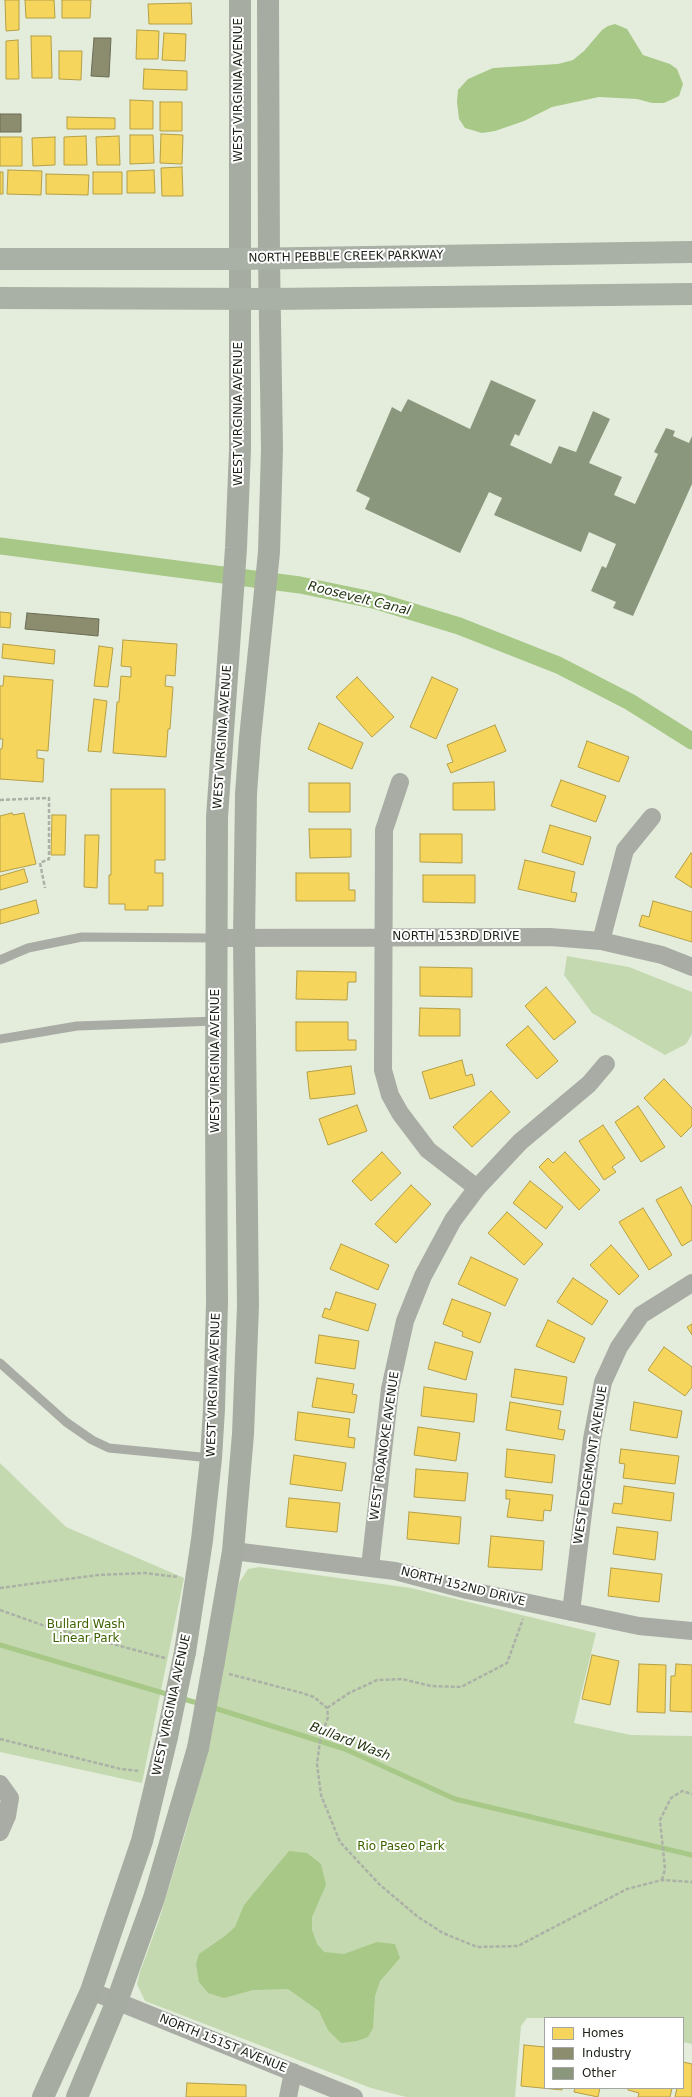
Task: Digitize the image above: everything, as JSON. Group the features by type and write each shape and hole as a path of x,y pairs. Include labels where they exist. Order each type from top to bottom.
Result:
{"main road":[{"name":"WEST VIRGINIA AVENUE","path":"44,2097 91,1991 142,1841 166,1736 179,1656 196,1580 211,1458 217,1303 216,938 219,784 236,548 240,450 240,0"},
{"path":"77,2097 117,2001 154,1898 198,1748 220,1667 233,1551 243,1434 248,1306 244,938 246,794 250,738 269,552 272,448 271,299 269,259 268,0"},
{"name":"NORTH PEBBLE CREEK PARKWAY","path":"0,259 269,259 692,252"},
{"path":"0,298 271,299 692,294"}],"street":[{"path":"400,782 384,830 384,1070 390,1095 400,1113 428,1150 478,1188"},
{"path":"601,940 625,850 652,817"},
{"name":"NORTH 153RD DRIVE","path":"216,938 550,937 601,940 662,955 692,967"},
{"name":"WEST ROANOKE AVENUE","path":"370,1567 390,1389 405,1322 427,1269 453,1220 478,1188 520,1142 589,1084 606,1064"},
{"name":"WEST EDGEMONT AVENUE","path":"571,1612 591,1447 603,1382 619,1347 641,1315 692,1283"},
{"name":"NORTH 152ND DRIVE","path":"233,1551 395,1571 466,1590 639,1626 692,1631"},
{"path":"0,1832 7,1816 5,1791"},
{"name":"NORTH 151ST AVENUE","path":"91,1991 354,2097"},
{"path":"288,2097 293,2072"}],"lane":[{"path":"0,960 28,948 82,937 216,938"},
{"path":"0,1039 77,1026 216,1021"},
{"path":"0,1363 66,1422 97,1443 109,1448 211,1458"}],"path":[{"path":"0,800 50,798 50,859 40,863 45,888"},
{"path":"0,1588 98,1575 145,1573 196,1580"},
{"path":"327,1708 349,1692 376,1680 402,1679 431,1686 461,1687 489,1673 507,1663 522,1622 526,1603"},
{"path":"0,1610 45,1626 179,1656"},
{"path":"220,1667 314,1697 327,1708 328,1717 320,1741 317,1764 321,1795 340,1842 380,1884 418,1917 444,1933 477,1947 518,1946 627,1889 662,1880 692,1882"},
{"path":"0,1739 121,1769 157,1773"},
{"path":"662,1880 665,1869 660,1820 671,1798 682,1792 692,1794"}],"green space":[{"path":"567,956 629,967 692,992 692,1034 686,1044 665,1055 592,1013 564,975"},
{"name":"Bullard Wash Linear Park","path":"0,1463 66,1527 184,1578 142,1783 0,1752"},
{"name":"Rio Paseo Park","path":"259,1567 411,1588 596,1633 574,1723 631,1735 692,1736 692,2044 684,2042 684,2017 527,2018 521,2026 515,2097 406,2097 371,2088 145,2001 137,1984 159,1920 187,1827 202,1769 239,1583 248,1569"}],"shaded area":[{"path":"615,24 627,29 643,55 670,64 677,69 683,84 679,96 664,103 652,103 637,99 599,97 552,107 524,121 495,131 482,133 465,128 459,119 457,102 458,90 468,79 493,68 558,64 573,60 584,51 602,30"},
{"path":"289,1851 307,1853 321,1864 326,1885 312,1917 312,1930 317,1944 324,1952 344,1954 377,1942 395,1944 400,1958 380,1981 375,1996 373,2028 368,2037 357,2041 341,2043 328,2030 319,2011 288,1989 253,1990 224,1998 208,1993 199,1982 196,1964 199,1954 225,1936 235,1927 244,1905"}],"building: Homes":[{"path":"5,0 19,0 19,30 6,31"},
{"path":"25,0 54,0 55,18 26,18"},
{"path":"62,0 91,0 90,18 62,18"},
{"path":"191,3 192,24 149,24 148,4"},
{"path":"137,30 159,31 158,59 136,59"},
{"path":"164,33 186,34 185,61 162,60"},
{"path":"31,36 51,36 52,78 32,78"},
{"path":"18,40 19,79 6,79 6,41"},
{"path":"59,51 82,51 81,80 59,79"},
{"path":"144,69 187,71 187,90 143,89"},
{"path":"130,100 153,101 153,129 130,129"},
{"path":"160,102 182,102 182,131 160,131"},
{"path":"67,117 115,118 115,129 67,129"},
{"path":"161,134 183,135 182,164 160,163"},
{"path":"130,135 153,135 154,163 130,164"},
{"path":"86,136 87,165 64,165 64,137"},
{"path":"119,136 120,165 97,165 96,137"},
{"path":"0,137 22,137 22,166 0,166"},
{"path":"55,137 55,165 33,166 32,138"},
{"path":"182,167 183,196 162,196 161,168"},
{"path":"8,170 42,171 41,195 7,194"},
{"path":"154,170 155,193 127,193 127,171"},
{"path":"0,172 3,172 3,194 0,194"},
{"path":"93,172 122,172 122,194 93,194"},
{"path":"46,174 89,175 88,195 46,194"},
{"path":"0,612 11,613 10,628 0,627"},
{"path":"123,640 177,644 175,676 166,675 165,686 173,687 166,757 113,753 117,702 119,702 121,676 131,677 131,667 121,666"},
{"path":"3,644 55,650 54,664 2,658"},
{"path":"99,646 113,648 108,687 94,686"},
{"path":"4,676 53,680 48,751 37,750 37,758 44,759 43,782 0,779 0,749 2,749 3,739 0,739 0,686 3,686"},
{"path":"357,677 394,717 372,737 336,697"},
{"path":"432,677 458,689 436,739 410,727"},
{"path":"94,699 107,701 101,752 88,751"},
{"path":"319,723 363,743 352,769 308,749"},
{"path":"495,725 506,751 451,773 447,764 453,762 447,745"},
{"path":"587,741 629,757 619,782 578,767"},
{"path":"561,780 606,796 596,822 551,806"},
{"path":"494,782 495,810 453,810 453,783"},
{"path":"309,783 350,783 350,812 309,812"},
{"path":"111,789 165,789 165,860 155,860 155,873 163,873 163,906 148,906 148,910 125,910 125,904 109,904 109,875 111,875"},
{"path":"12,813 13,815 24,813 36,864 0,872 0,816"},
{"path":"52,815 66,815 65,855 51,855"},
{"path":"550,825 591,837 583,865 542,852"},
{"path":"309,829 351,829 351,857 310,858"},
{"path":"420,834 462,834 462,863 420,862"},
{"path":"85,835 99,835 97,888 84,887"},
{"path":"691,853 692,854 692,888 675,877"},
{"path":"525,860 575,872 571,892 577,893 575,902 518,889"},
{"path":"24,869 28,882 0,890 0,876"},
{"path":"296,873 349,873 349,890 355,890 355,901 296,901"},
{"path":"423,875 475,875 475,903 423,902"},
{"path":"36,900 39,913 0,924 0,910"},
{"path":"653,901 692,912 692,942 639,926 642,915 649,917"},
{"path":"420,967 472,968 472,997 420,996"},
{"path":"297,971 356,972 356,982 348,982 347,1000 296,999"},
{"path":"546,987 576,1022 554,1040 525,1006"},
{"path":"420,1008 460,1009 460,1036 419,1036"},
{"path":"296,1022 348,1022 348,1040 356,1040 356,1050 296,1051"},
{"path":"528,1026 558,1061 537,1079 506,1045"},
{"path":"462,1060 466,1076 472,1074 475,1085 430,1099 422,1072"},
{"path":"351,1066 355,1094 310,1099 307,1072"},
{"path":"664,1079 692,1108 692,1126 681,1137 644,1098"},
{"path":"491,1091 510,1112 472,1147 453,1127"},
{"path":"357,1105 367,1131 328,1145 319,1119"},
{"path":"638,1106 665,1147 641,1162 615,1122"},
{"path":"603,1125 625,1158 612,1167 616,1172 604,1180 579,1141"},
{"path":"382,1152 401,1173 371,1201 352,1181"},
{"path":"565,1152 600,1190 579,1210 539,1167 548,1158 553,1163"},
{"path":"530,1181 563,1207 546,1229 513,1203"},
{"path":"411,1185 431,1204 396,1243 375,1224"},
{"path":"681,1187 692,1207 692,1240 682,1246 656,1200"},
{"path":"643,1208 672,1255 649,1270 619,1222"},
{"path":"507,1212 543,1244 524,1265 488,1233"},
{"path":"341,1244 389,1265 378,1290 330,1269"},
{"path":"611,1245 639,1276 619,1295 590,1265"},
{"path":"471,1257 518,1279 505,1306 458,1284"},
{"path":"573,1278 608,1301 592,1325 557,1302"},
{"path":"336,1292 376,1304 368,1331 322,1317 325,1308 330,1310"},
{"path":"452,1299 491,1313 480,1343 462,1336 463,1332 443,1324"},
{"path":"548,1320 585,1338 574,1363 536,1346"},
{"path":"692,1324 692,1335 687,1327"},
{"path":"319,1335 359,1341 355,1369 315,1363"},
{"path":"435,1342 473,1352 466,1380 428,1369"},
{"path":"664,1347 692,1367 692,1387 685,1396 648,1370"},
{"path":"515,1369 567,1377 563,1405 511,1397"},
{"path":"317,1378 354,1384 352,1394 357,1395 354,1413 312,1407"},
{"path":"424,1387 477,1394 474,1422 421,1416"},
{"path":"510,1402 561,1411 558,1429 565,1430 563,1440 506,1430"},
{"path":"634,1402 682,1411 677,1438 630,1430"},
{"path":"298,1412 350,1419 348,1437 355,1438 354,1448 295,1440"},
{"path":"418,1427 460,1433 456,1461 414,1455"},
{"path":"507,1449 555,1455 552,1483 505,1477"},
{"path":"621,1449 679,1456 675,1484 623,1478 625,1464 619,1463"},
{"path":"294,1455 346,1463 342,1491 290,1484"},
{"path":"416,1469 468,1473 465,1501 414,1497"},
{"path":"624,1486 674,1493 671,1521 612,1513 614,1503 622,1504"},
{"path":"506,1490 553,1495 551,1511 544,1510 543,1521 507,1517 510,1499 506,1499"},
{"path":"289,1498 340,1503 337,1532 286,1527"},
{"path":"409,1512 461,1517 459,1544 407,1539"},
{"path":"617,1527 658,1532 655,1560 613,1554"},
{"path":"491,1536 544,1541 542,1570 488,1567"},
{"path":"611,1568 662,1574 659,1602 608,1596"},
{"path":"592,1655 619,1661 610,1705 582,1699"},
{"path":"639,1664 666,1665 665,1713 637,1712"},
{"path":"676,1664 692,1665 692,1712 670,1711 671,1676 675,1676"},
{"path":"524,2045 544,2047 544,2088 521,2086"},
{"path":"684,2062 692,2064 692,2097 675,2097 677,2089 684,2089"},
{"path":"187,2083 246,2085 246,2097 186,2097"},
{"path":"575,2089 600,2089 598,2097 574,2092"},
{"path":"672,2089 670,2097 638,2097 639,2093 628,2090"}],"building: Industry":[{"path":"94,38 111,38 109,77 91,76"},
{"path":"0,114 21,114 21,132 0,132"},
{"path":"27,613 99,619 98,636 25,629"}],"building: Other":[{"path":"491,380 536,400 519,436 515,434 510,445 551,464 559,446 576,452 593,411 610,419 589,463 622,477 614,495 635,504 658,454 654,452 666,428 675,431 673,436 689,443 692,436 692,484 633,616 613,608 616,602 591,591 602,566 606,568 616,544 589,532 581,552 494,515 502,498 489,492 460,553 365,509 370,498 356,491 392,407 401,412 408,399 470,429"}],"waterway":[{"name":"Roosevelt Canal","path":"0,546 300,585 377,601 459,626 558,665 630,702 692,741"},
{"name":"Bullard Wash","path":"0,1645 170,1695"},
{"name":"Bullard Wash","path":"180,1698 201,1704"},
{"name":"Bullard Wash","path":"211,1707 345,1749 455,1799 692,1855"}]}
